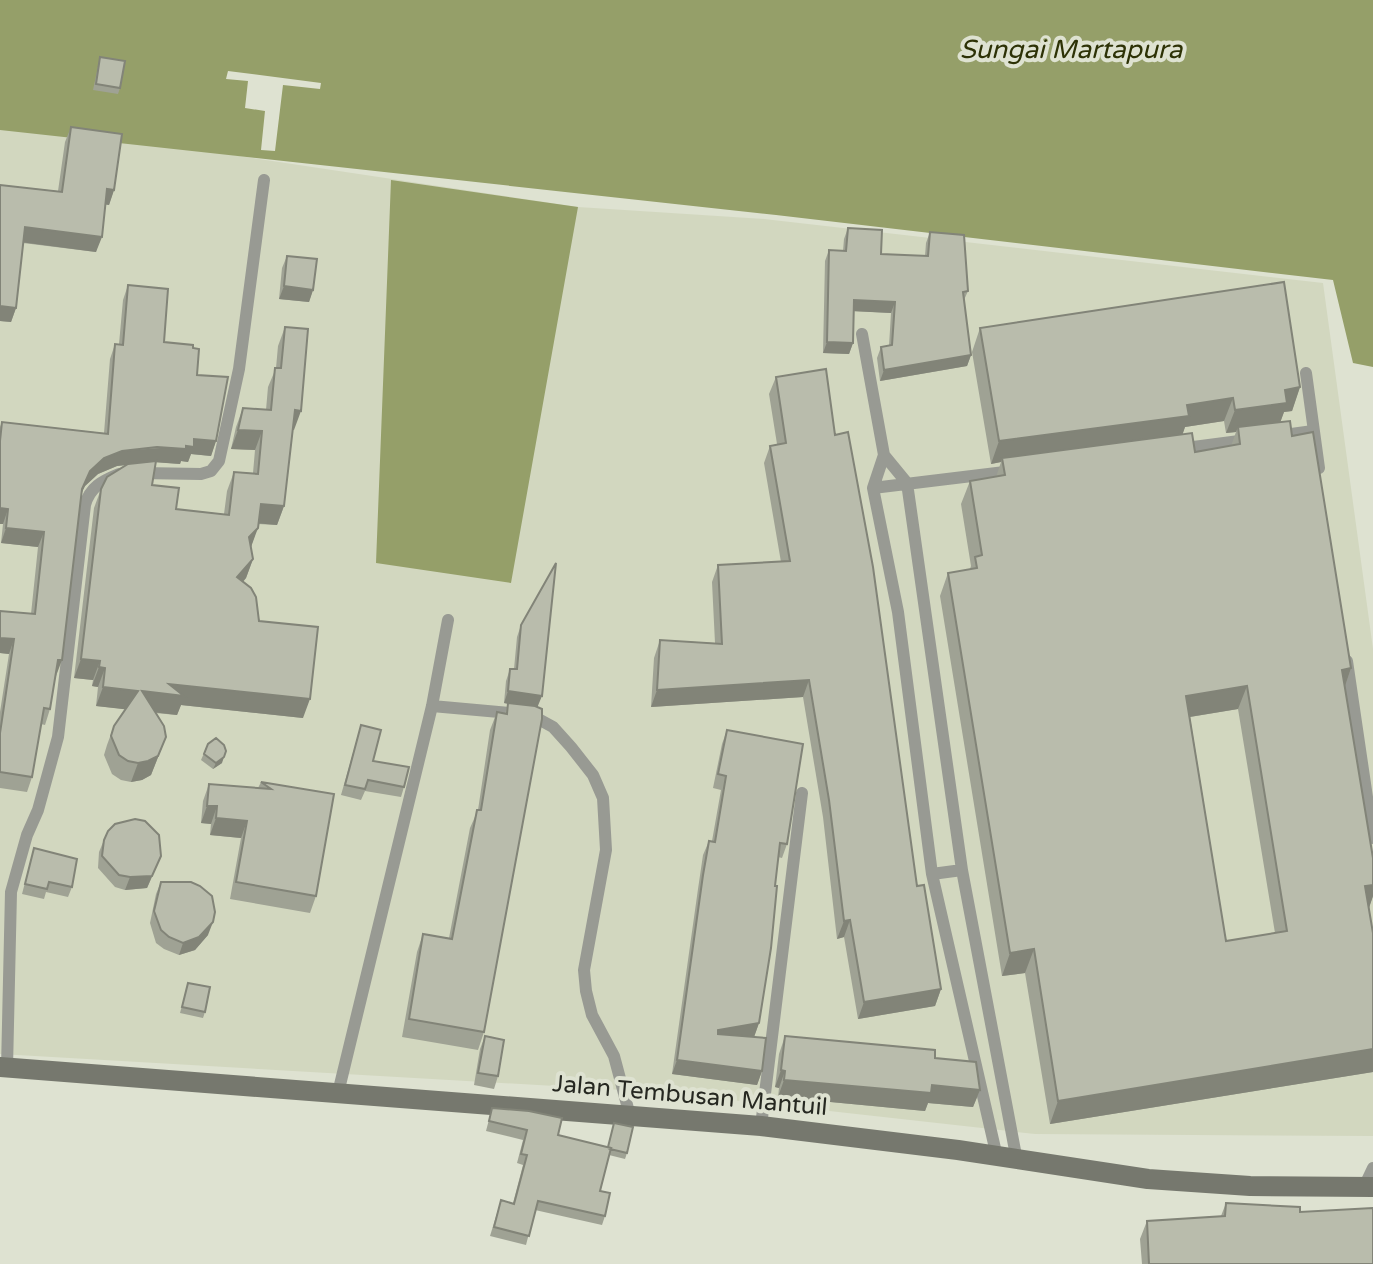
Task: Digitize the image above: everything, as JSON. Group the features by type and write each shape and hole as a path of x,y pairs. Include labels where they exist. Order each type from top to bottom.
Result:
{"street":[{"name":"Jalan Tembusan Mantuil","path":"3,1067 761,1126 1163,1180 1250,1186 1368,1187"}],"lane":[{"path":"3,1067 11,892 58,737 88,493 102,481 121,473 201,474 211,471 219,461 239,369 264,180"},
{"path":"862,334 884,455 873,488 898,612 932,874 1007,1159"},
{"path":"1306,373 1320,478"},
{"path":"1157,452 1313,431"},
{"path":"884,455 907,483 1007,1159"},
{"path":"873,488 1032,469"},
{"path":"898,612 926,609"},
{"path":"338,1093 432,706 448,620"},
{"path":"1345,650 1373,838"},
{"path":"432,706 531,715 553,727 593,775 603,798 606,850 584,970 586,991 592,1015 614,1056 630,1116"},
{"path":"761,1126 802,793"},
{"path":"932,874 962,870"},
{"path":"1368,1187 1373,1168"}],"shaded area":[{"path":"0,120 578,207 764,219 1323,283 1373,649 1373,1136 1035,1134 658,1092 0,1054"}],"water":[{"name":"Sungai Martapura","path":"0,0 1373,0 1373,367 1353,363 1333,280 0,130"},
{"path":"391,180 578,207 511,583 376,563"}],"pier":[{"path":"228,71 321,83 320,89 283,85 275,151 261,150 265,111 245,108 248,81 226,79"}],"building":[{"path":"100,57 125,61 120,88 96,84"},
{"path":"71,127 122,134 114,190 107,189 102,237 25,227 16,308 0,306 0,185 62,192"},
{"path":"848,228 882,230 881,254 928,256 930,232 964,235 968,291 963,292 971,355 884,370 881,347 892,345 895,302 854,300 853,343 827,342 829,250 846,251"},
{"path":"287,256 317,259 313,290 284,286"},
{"path":"1284,282 1300,387 1285,390 1287,403 1235,410 1233,398 1187,405 1189,416 999,441 980,328"},
{"path":"128,285 168,289 164,342 193,345 193,348 199,349 197,375 228,377 216,441 194,439 194,447 186,446 186,449 157,447 122,451 104,458 90,471 82,489 62,660 58,660 50,709 44,708 32,777 0,772 0,733 14,639 0,638 0,611 35,614 44,532 6,528 8,509 0,508 2,422 108,434 115,344 123,345"},
{"path":"285,327 308,329 301,411 295,410 284,506 261,504 258,528 249,537 253,559 237,577 251,588 256,597 259,621 318,627 310,699 169,684 184,696 142,691 164,726 166,737 158,756 138,763 128,761 119,755 111,736 114,726 138,691 103,687 105,668 99,667 100,661 81,659 101,489 107,477 128,464 156,461 152,485 179,488 176,509 229,515 234,472 258,474 262,431 238,430 243,408 271,410 275,368 281,368"},
{"path":"826,369 835,435 848,432 873,567 917,886 924,885 941,989 864,1002 850,920 844,921 829,800 809,680 657,690 660,640 722,644 718,565 790,561 770,446 786,443 776,377"},
{"path":"1290,421 1292,436 1313,432 1351,668 1342,670 1373,858 1373,885 1365,886 1373,933 1373,1049 1058,1101 1034,949 1010,953 948,573 977,568 975,557 982,555 970,481 1005,475 1002,458 1192,433 1195,452 1240,444 1238,427","holes":["1247,686 1287,931 1226,941 1186,696"]},
{"path":"556,563 542,696 508,691 510,669 517,669 521,625"},
{"path":"508,703 542,709 542,719 484,1032 409,1019 423,934 452,939 477,810 481,810 497,712 507,714"},
{"path":"361,725 381,730 373,761 409,767 404,787 368,780 365,789 345,785"},
{"path":"727,730 803,744 787,844 780,843 771,948 759,1023 718,1030 718,1034 766,1038 762,1071 677,1060 703,875 709,841 715,842 726,776 718,774"},
{"path":"216,738 226,751 216,763 204,754 208,744"},
{"path":"261,782 334,794 316,896 236,882 247,821 216,818 217,806 207,806 209,784 271,789"},
{"path":"135,819 145,821 159,835 161,856 152,876 119,875 102,856 108,831 115,824"},
{"path":"34,848 77,859 72,887 49,882 47,889 25,884"},
{"path":"161,882 191,882 212,896 213,922 199,937 183,943 161,930 154,911"},
{"path":"188,983 210,987 205,1012 182,1007"},
{"path":"485,1036 504,1040 498,1076 478,1073"},
{"path":"785,1036 935,1050 935,1058 976,1062 980,1090 932,1085 931,1093 784,1080 785,1071 781,1070"},
{"path":"492,1108 562,1118 558,1135 611,1148 600,1191 610,1193 605,1216 538,1201 529,1236 494,1227 501,1200 514,1204 527,1155 521,1154 527,1130 489,1121"},
{"path":"614,1123 633,1127 627,1153 608,1147"},
{"path":"1226,1203 1300,1207 1300,1212 1373,1208 1373,1264 1149,1264 1147,1221 1225,1216"}]}
